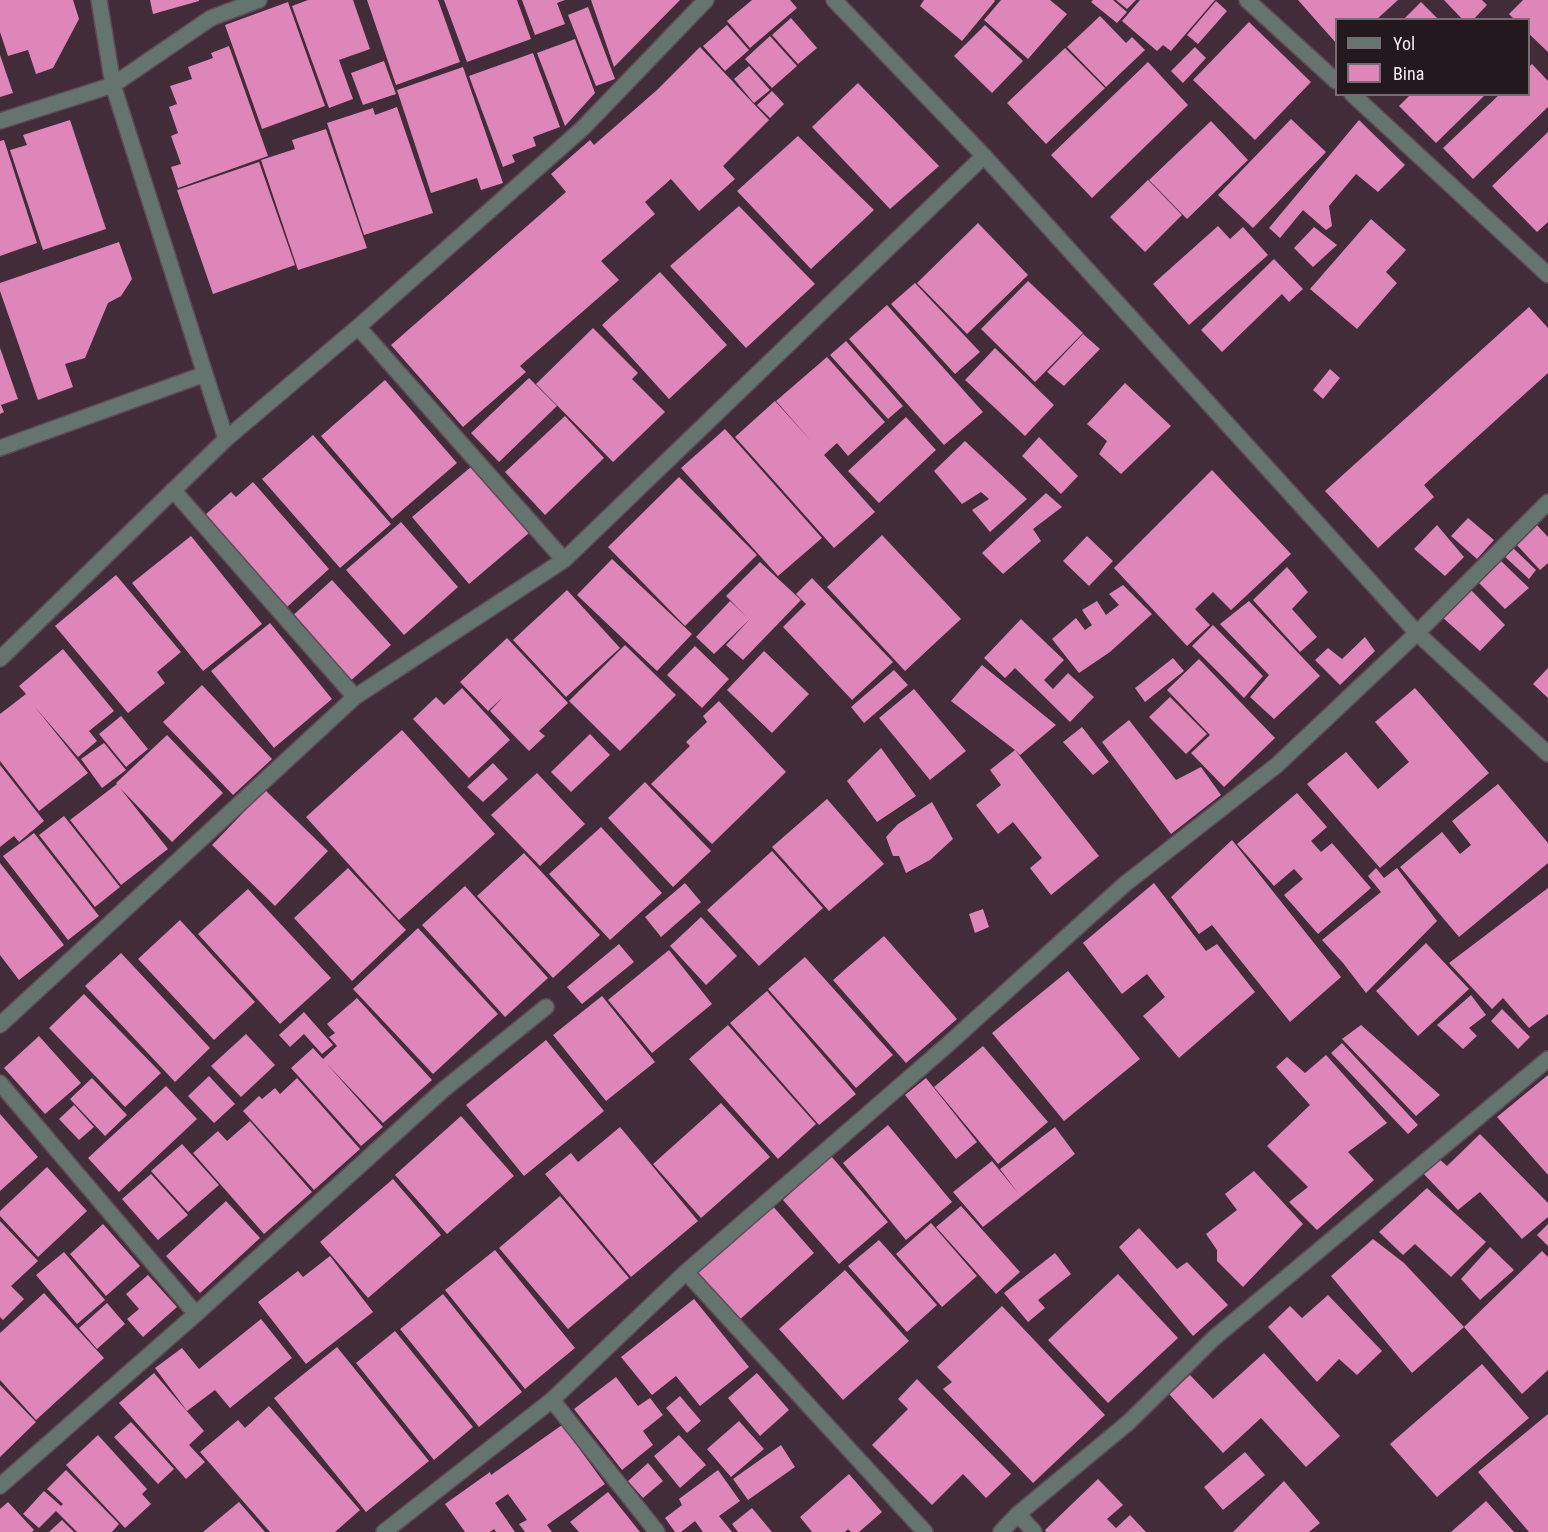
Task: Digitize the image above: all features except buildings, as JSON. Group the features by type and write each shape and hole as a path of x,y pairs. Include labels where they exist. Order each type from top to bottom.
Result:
{"street":[{"path":"99,0 113,85 226,439"},
{"path":"0,121 113,85 211,18 259,0"},
{"path":"0,658 226,439 358,327 583,128 706,0"},
{"path":"834,0 984,156 1417,633 1548,754"},
{"path":"1246,0 1335,80"},
{"path":"1354,96 1548,275"},
{"path":"0,1025 355,697 564,560 984,156"},
{"path":"358,327 564,560"},
{"path":"0,448 205,374"},
{"path":"173,490 355,697"},
{"path":"384,1532 552,1400 686,1272 945,1047 1125,884 1277,765 1417,633 1548,502"},
{"path":"0,1486 196,1314 442,1090 546,1007"},
{"path":"1001,1532 1018,1514 1129,1422 1214,1338 1548,1059"},
{"path":"0,1083 196,1314"},
{"path":"686,1272 925,1532"},
{"path":"552,1400 657,1532"},
{"path":"1018,1514 1034,1532"}]}
